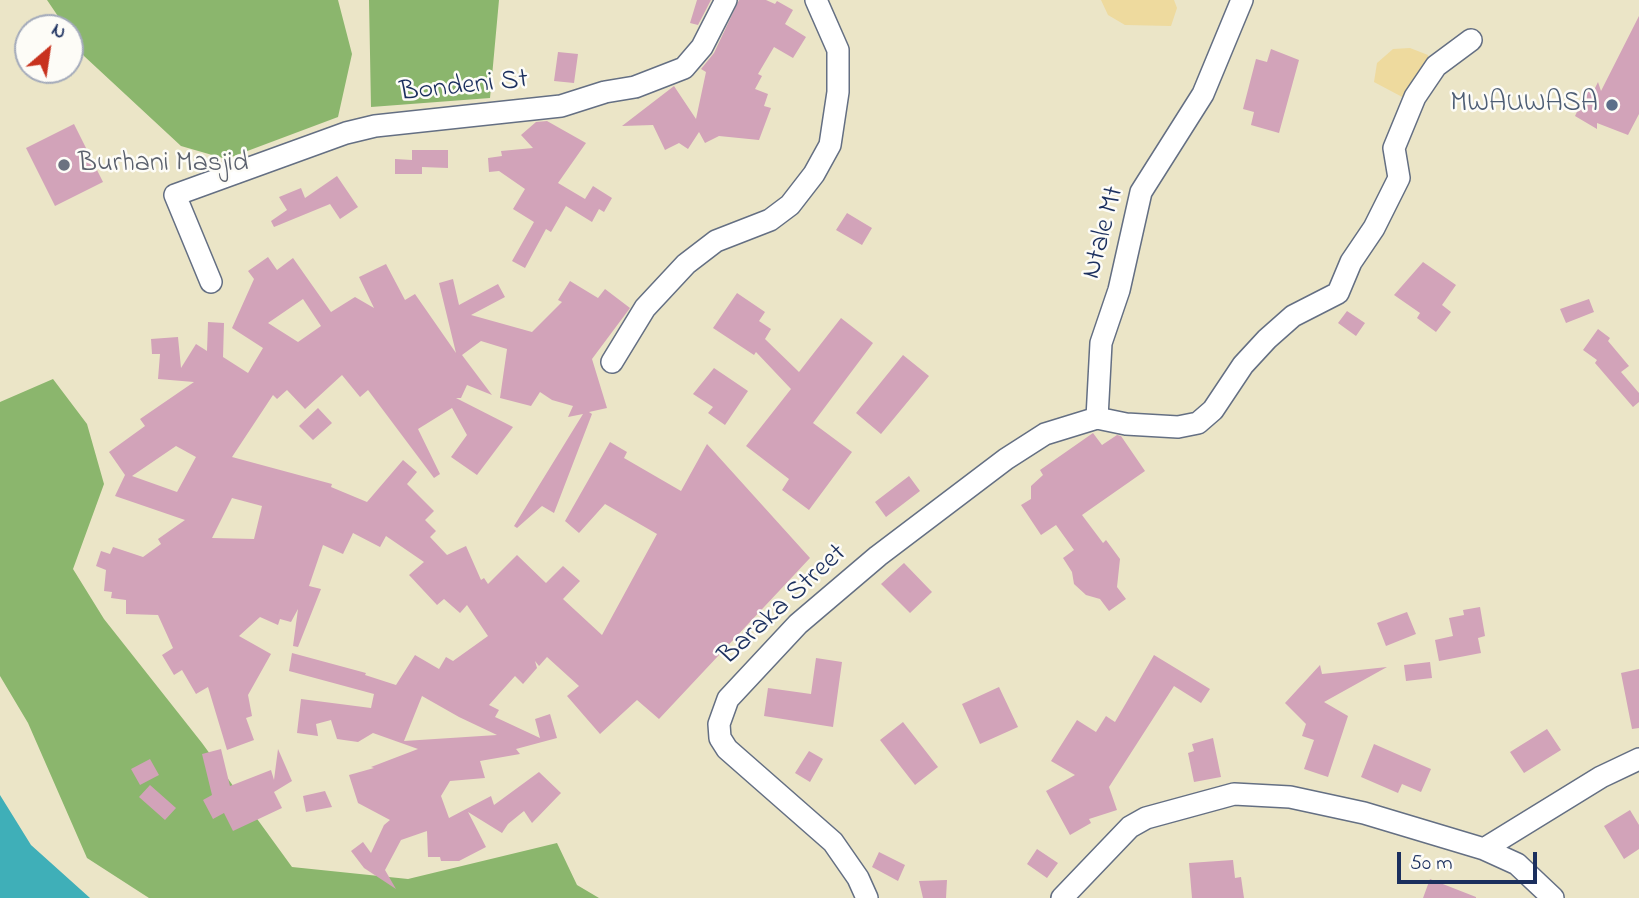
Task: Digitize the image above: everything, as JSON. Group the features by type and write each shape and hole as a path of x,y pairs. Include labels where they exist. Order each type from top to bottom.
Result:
{"street":[{"name":"Bondeni St","path":"211,282 175,195 346,133 375,126 561,106 606,92 635,87 684,68 702,47 726,0"},
{"path":"612,362 645,309 686,264 716,241 770,220 790,205 814,174 830,145 838,92 838,50 816,0"},
{"name":"Ntale Mt","path":"1097,418 1101,343 1119,290 1141,192 1203,94 1242,0"},
{"path":"1097,418 1126,424 1178,427 1198,423 1213,410 1243,365 1267,339 1293,316 1338,293 1351,262 1374,228 1399,178 1394,148 1415,97 1436,66 1471,40"},
{"name":"Baraka Street","path":"867,898 858,878 833,842 727,749 720,738 719,724 728,699 799,624 944,505 1045,434 1097,418"},
{"path":"1484,849 1590,783 1639,759"},
{"path":"1062,898 1130,827 1146,818 1234,794 1290,797 1364,813 1484,849 1517,864 1553,898"}],"green space":[{"path":"47,0 338,0 352,54 338,117 226,159 181,146 84,56 84,14 56,14"},
{"path":"369,0 499,0 490,98 371,107"},
{"path":"53,379 87,424 104,484 73,569 104,619 202,743 292,867 408,879 557,843 577,885 599,898 149,898 87,858 28,723 0,676 0,402"}],"sand":[{"path":"1101,0 1174,0 1177,8 1171,26 1125,25 1108,15"},
{"path":"1410,48 1428,55 1429,65 1406,99 1374,82 1377,63 1393,49"}],"water":[{"path":"0,795 31,845 90,898 0,898"}],"building":[{"path":"697,0 711,0 698,25 690,23"},
{"path":"739,0 766,0 775,4 777,1 793,10 785,24 806,37 793,58 774,47 758,74 762,76 755,89 768,94 764,106 771,108 759,140 719,136 705,143 699,132 688,149 679,143 665,150 653,125 622,126 674,86 696,119 706,72 701,69 714,53"},
{"path":"1639,16 1639,114 1628,135 1597,123 1597,129 1575,116 1588,89 1593,92 1598,82 1601,91"},
{"path":"1271,49 1299,60 1279,133 1251,125 1254,112 1243,109 1256,59 1267,62"},
{"path":"558,52 578,54 574,83 554,81"},
{"path":"547,121 586,143 558,183 585,199 593,186 612,198 604,212 599,209 592,222 566,206 551,232 546,229 525,268 512,261 534,222 513,209 525,189 499,171 489,172 488,158 502,156 501,151 533,148 521,135 536,122"},
{"name":"Burhani Masjid","path":"74,124 103,182 55,206 26,148"},
{"path":"412,150 448,150 448,168 422,167 422,174 395,174 395,159 412,160"},
{"path":"337,176 358,207 340,219 330,204 274,227 271,221 287,210 279,197 301,188 305,198"},
{"path":"847,213 872,228 862,245 836,230"},
{"path":"268,257 277,270 293,258 331,312 355,297 374,308 359,277 386,264 405,300 415,294 456,353 439,283 453,279 459,305 498,284 505,297 471,315 532,332 562,302 558,300 570,281 598,298 605,289 630,308 592,359 607,408 589,412 592,414 554,513 542,506 517,528 514,526 583,414 568,417 573,406 552,400 540,392 531,406 500,398 507,349 481,341 462,355 492,395 467,385 461,398 456,398 513,427 477,475 451,457 467,435 452,408 418,429 440,474 434,478 368,390 360,397 342,375 305,409 287,390 277,399 273,395 232,457 332,484 331,487 367,502 403,460 417,472 407,484 434,511 425,520 436,531 430,537 447,555 466,546 481,580 484,578 488,584 517,555 546,583 563,566 580,581 563,599 602,635 657,534 605,504 579,533 565,521 610,442 627,452 624,458 681,491 707,444 810,558 659,719 637,700 600,734 567,696 579,686 547,657 539,666 535,661 537,668 523,684 515,676 489,705 499,710 495,717 540,738 535,719 550,714 557,738 516,749 520,754 480,761 485,778 450,781 441,796 449,818 491,796 494,805 539,772 561,793 532,823 524,811 508,824 502,833 468,812 486,847 459,861 441,861 440,857 428,857 427,831 401,840 385,870 396,889 364,868 351,851 363,842 371,853 384,825 390,820 358,803 349,775 374,768 371,767 418,749 373,733 358,742 337,739 331,720 316,724 318,736 297,733 301,699 371,708 374,694 289,671 292,653 366,673 365,675 396,685 415,655 439,669 446,657 453,661 488,636 467,605 460,613 444,599 437,605 409,575 424,562 386,536 380,547 353,533 343,554 323,545 309,586 321,589 298,647 293,646 298,609 291,622 280,619 278,625 260,617 239,636 271,654 248,695 252,716 246,718 254,740 227,750 208,687 196,694 182,670 174,675 162,655 173,648 158,615 126,614 126,600 111,598 112,592 104,591 106,570 96,566 101,551 110,554 113,547 143,557 161,544 158,539 185,520 115,496 125,475 109,452 145,426 140,419 194,382 158,379 160,354 152,354 151,339 178,337 181,368 196,344 207,351 208,322 224,323 223,357 248,373 263,348 232,328 254,279 248,271","holes":["303,299 321,326 298,342 268,323","176,446 196,457 177,492 132,476","232,498 262,506 254,539 212,538","422,696 497,735 404,741"]},
{"path":"1423,262 1456,285 1442,305 1451,312 1436,332 1417,318 1420,313 1394,295"},
{"path":"737,293 765,312 759,321 771,329 765,339 799,372 841,318 873,343 813,423 852,452 809,510 782,490 789,479 746,446 791,389 756,352 754,355 713,328"},
{"path":"1589,299 1594,312 1566,323 1560,309"},
{"path":"1347,311 1365,323 1356,336 1338,323"},
{"path":"1598,329 1610,338 1608,341 1629,366 1621,372 1639,393 1639,402 1633,407 1595,363 1597,360 1583,350"},
{"path":"903,355 929,376 881,434 856,413"},
{"path":"714,368 748,391 725,425 708,413 713,407 693,394"},
{"path":"318,408 332,423 313,440 299,426"},
{"path":"1093,433 1102,445 1117,435 1121,436 1145,471 1082,515 1103,543 1106,540 1120,559 1117,587 1126,599 1109,611 1100,599 1086,595 1074,584 1072,572 1063,558 1074,550 1056,525 1041,535 1021,505 1031,499 1031,486 1043,475 1040,470"},
{"path":"909,476 920,491 886,517 875,502"},
{"path":"904,563 932,592 910,613 881,584"},
{"path":"1480,607 1485,636 1478,638 1481,653 1439,661 1435,640 1453,636 1449,618 1464,615 1463,610"},
{"path":"1407,612 1416,634 1386,646 1377,623"},
{"path":"1154,655 1210,689 1201,703 1174,686 1109,787 1117,810 1089,819 1091,823 1070,835 1046,791 1075,775 1051,761 1077,720 1096,732 1106,716 1115,722"},
{"path":"816,658 842,662 833,727 764,716 768,688 811,694"},
{"path":"1430,662 1432,678 1406,681 1404,665"},
{"path":"1320,665 1322,674 1387,667 1324,702 1348,716 1328,777 1304,769 1314,740 1302,736 1306,724 1285,703"},
{"path":"1639,669 1639,728 1632,729 1621,673"},
{"path":"999,687 1018,727 980,744 962,704"},
{"path":"903,722 938,767 915,785 880,740"},
{"path":"1547,729 1561,750 1524,773 1510,752"},
{"path":"1213,738 1221,777 1194,782 1188,753 1194,751 1192,744"},
{"path":"1374,744 1431,769 1421,792 1402,784 1398,793 1361,777"},
{"path":"221,749 230,786 271,770 274,780 278,749 292,781 274,792 282,808 233,831 224,813 213,819 203,800 212,795 202,754"},
{"path":"809,751 823,759 810,782 795,773"},
{"path":"150,759 159,775 140,785 131,769"},
{"path":"150,785 176,808 165,820 139,797"},
{"path":"325,791 332,807 306,812 303,796"},
{"path":"1630,810 1639,825 1639,849 1624,859 1604,826"},
{"path":"1037,849 1058,863 1047,878 1027,864"},
{"path":"879,852 905,865 898,881 872,867"},
{"path":"1233,860 1235,878 1241,877 1244,898 1192,898 1189,863"},
{"path":"1430,879 1476,897 1476,898 1423,898"},
{"path":"947,880 946,898 923,898 919,881"}],"place":[{"name":"MWAUWASA","path":"1612,105"},
{"name":"Burhani Masjid","path":"64,165"}]}
